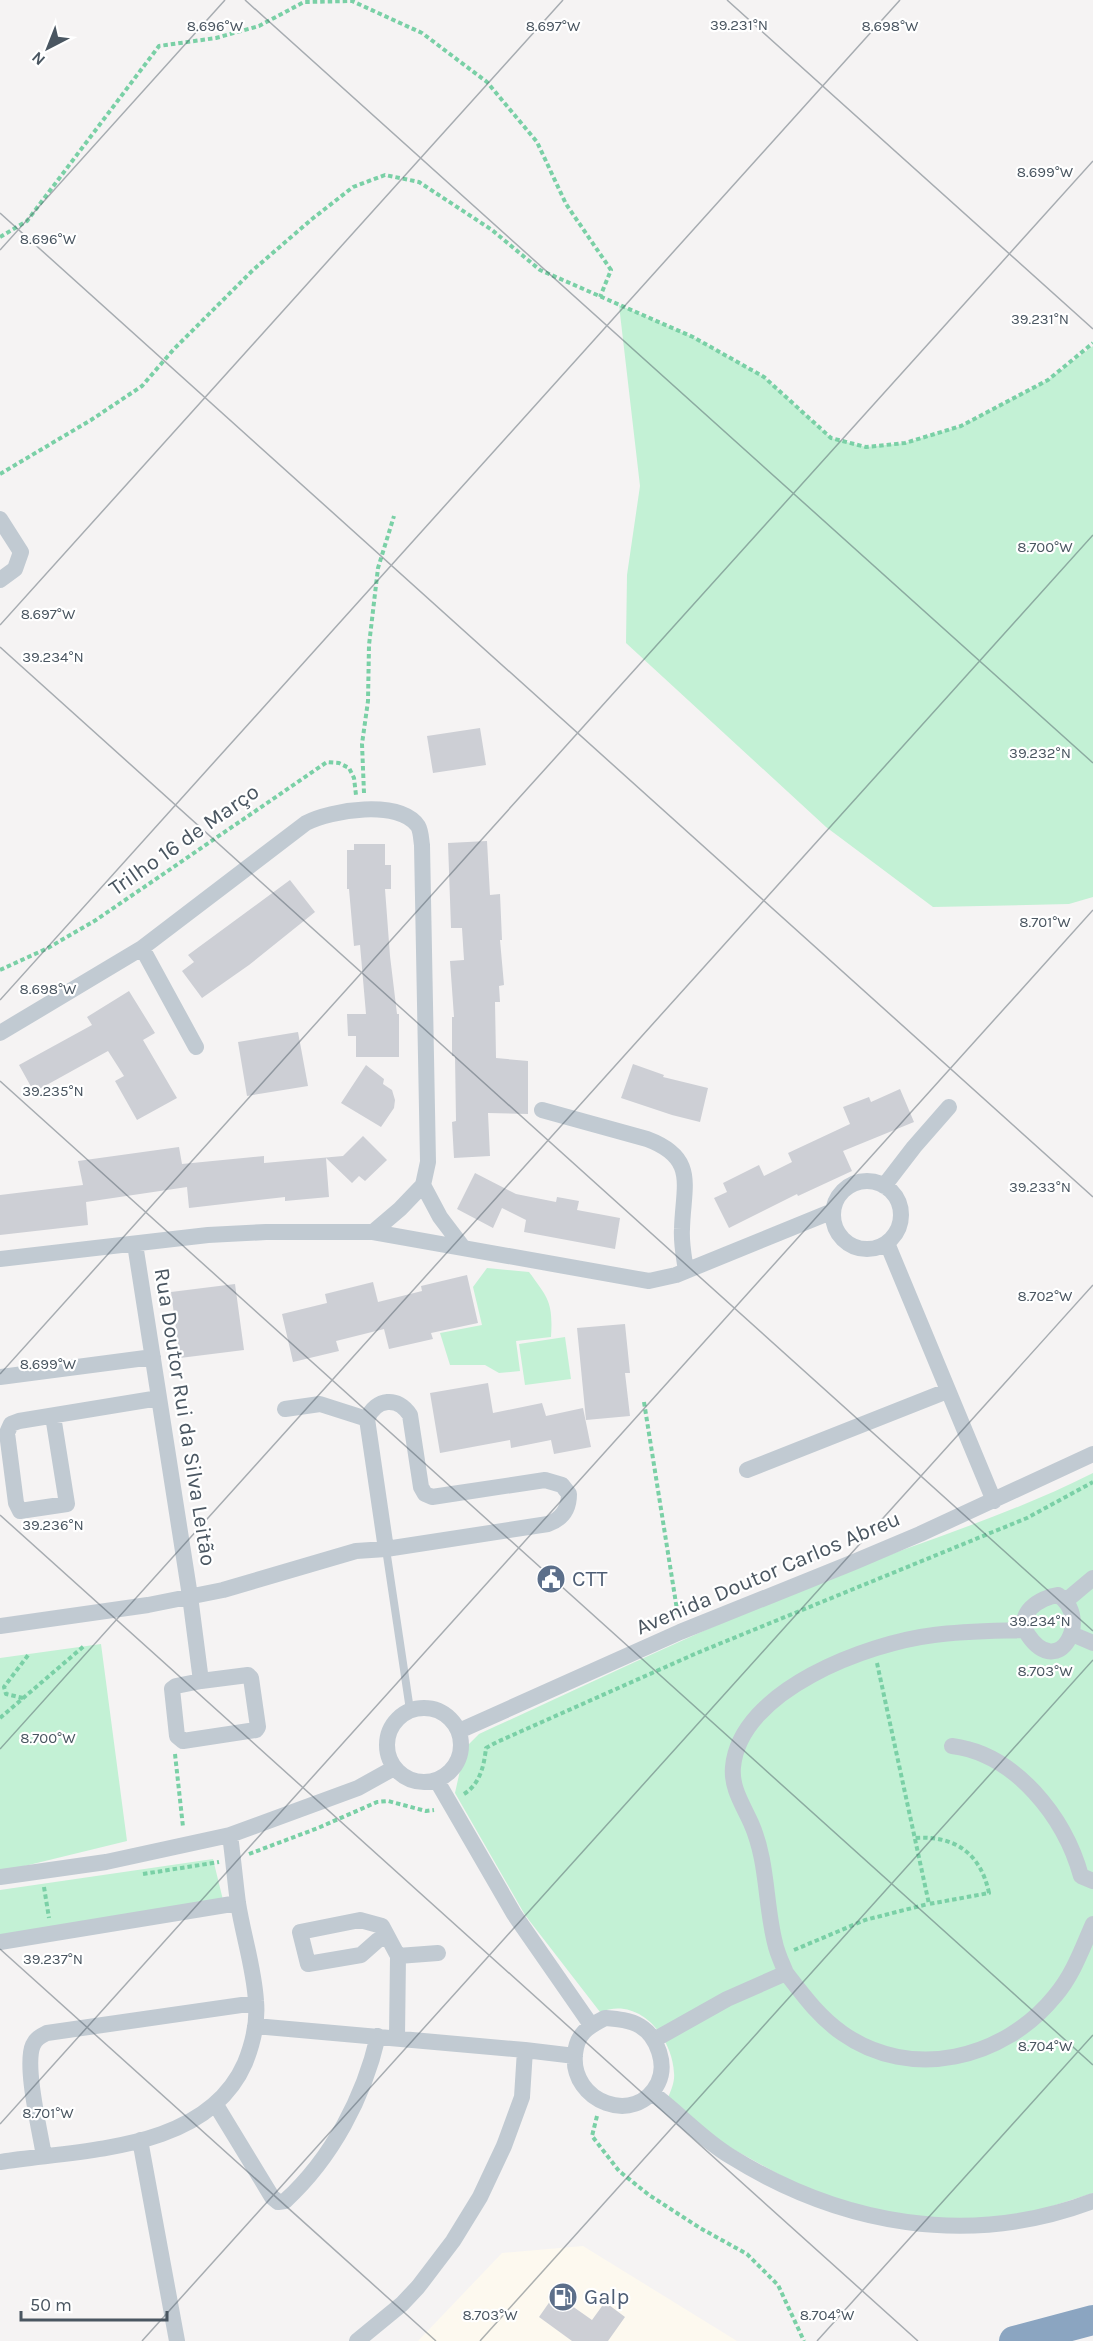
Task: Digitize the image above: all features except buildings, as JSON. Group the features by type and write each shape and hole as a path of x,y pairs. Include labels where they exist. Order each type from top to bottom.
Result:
{"highway":[{"path":"1014,2341 1093,2320"}],"street":[{"path":"0,519 21,552 15,568 0,580"},
{"path":"0,1033 142,948 306,823 327,813 361,809 391,812 412,820 420,830 422,844 428,1162 423,1185 374,1232"},
{"path":"142,948 196,1047"},
{"path":"885,1186 914,1147 949,1107"},
{"path":"542,1110 659,1143 676,1158 684,1172 685,1181 682,1228 686,1271"},
{"path":"863,1181 885,1186 899,1203 900,1225 895,1236 887,1244 876,1249 854,1248 837,1233 833,1210 836,1200 843,1191 863,1181"},
{"path":"423,1185 440,1217 462,1246"},
{"path":"0,1258 208,1235 266,1232 374,1232 641,1280 667,1278 833,1210"},
{"name":"Rua Doutor Rui da Silva Leitão","path":"135,1244 190,1596 201,1681"},
{"path":"887,1244 994,1501"},
{"path":"0,1377 153,1357"},
{"path":"747,1470 947,1391"},
{"path":"53,1416 67,1504 20,1511 16,1503 8,1430 15,1422 159,1398"},
{"path":"0,1626 148,1605 223,1590 356,1551 387,1549 548,1524 561,1517 569,1500 566,1488 545,1479 432,1497 425,1494 412,1419 405,1407 397,1402 383,1402 374,1407 367,1419 387,1549"},
{"path":"285,1409 320,1404 367,1419"},
{"name":"Avenida Doutor Carlos Abreu","path":"459,1731 680,1632 854,1562 994,1501 1093,1454"},
{"path":"1068,1599 1093,1578"},
{"path":"1058,1595 1068,1599 1078,1608 1082,1616 1086,1640 1056,1652 1045,1650 1033,1642 1024,1630 1024,1620 1028,1611 1046,1596 1058,1595"},
{"path":"1024,1630 934,1634 874,1648 822,1670 768,1705 753,1720 743,1736 733,1767 734,1785 760,1850 775,1944 786,1973 820,2015 844,2035 857,2042 889,2054 913,2059 942,2059 972,2054 989,2046 1034,2019 1063,1986 1093,1923"},
{"path":"248,1675 251,1678 258,1727 252,1732 183,1741 179,1739 172,1689 176,1686 201,1681 248,1675"},
{"path":"424,1707 439,1710 451,1719 459,1731 462,1745 459,1760 450,1772 437,1781 424,1783 409,1779 394,1768 388,1760 387,1736 398,1718 410,1710 424,1707"},
{"path":"952,1746 979,1752 1024,1782 1045,1803 1061,1826 1070,1843 1081,1876 1093,1881"},
{"path":"0,1877 106,1862 230,1835 358,1788 394,1768"},
{"path":"437,1781 514,1914 591,2025"},
{"path":"0,2162 140,2140 199,2118 226,2094 242,2069 251,2047 256,2003 238,1903 230,1835"},
{"path":"0,1942 238,1903"},
{"path":"387,1937 378,1940 361,1955 308,1964 300,1932 360,1920 382,1926 398,1956 397,2037"},
{"path":"398,1956 438,1953"},
{"path":"1077,1960 1093,1968"},
{"path":"654,2040 727,1999 786,1973"},
{"path":"44,2156 31,2072 32,2050 39,2036 256,2003"},
{"path":"605,2018 624,2020 641,2027 654,2040 662,2068 659,2081 652,2093 637,2103 620,2106 600,2102 584,2089 575,2074 576,2044 582,2032 605,2018"},
{"path":"255,2026 397,2037 574,2056"},
{"path":"216,2105 272,2197 278,2202 285,2201 326,2153 346,2121 367,2075 378,2036"},
{"path":"357,2341 402,2304 418,2287 453,2241 480,2197 504,2146 522,2097 525,2050"},
{"path":"652,2093 729,2155 762,2175 818,2200 872,2217 917,2225 1003,2224 1047,2217 1093,2201"},
{"path":"140,2140 177,2341"}],"lane":[{"path":"387,1549 410,1710"}],"path":[{"path":"0,237 27,221 159,46 216,38 259,26 304,2 352,1 422,33 487,82 537,142 566,204 611,270 600,297"},
{"path":"0,474 91,420 142,386 174,349 253,270 295,233 353,187 385,175 419,182 492,230 540,270 704,343 764,377 831,438 866,447 905,443 961,426 1048,380 1093,343"},
{"path":"361,809 362,744 368,701 369,645 378,568 394,516"},
{"name":"Trilho 16 de Março","path":"0,970 48,948 96,920 327,762 339,763 349,768 354,778 361,809"},
{"path":"644,1402 680,1632"},
{"path":"137,1875 260,1851 377,1802 388,1801 426,1810 440,1809 472,1789 484,1765 486,1748 497,1742 697,1653 1027,1518 1093,1482"},
{"path":"0,1718 84,1646"},
{"path":"874,1648 928,1904"},
{"path":"24,1698 6,1694 2,1687 29,1654"},
{"path":"179,1739 175,1755 181,1825"},
{"path":"779,1956 866,1920 928,1904 989,1893 986,1880 975,1860 956,1845 938,1838 915,1838"},
{"path":"42,1871 52,1934"},
{"path":"33,1891 56,1888"},
{"path":"600,2102 592,2136 619,2171 649,2195 700,2228 747,2254 778,2285 804,2341"}],"shaded area":[{"name":"Galp","path":"583,2246 737,2341 418,2341 502,2253"}],"green space":[{"path":"619,305 693,337 764,377 831,438 866,447 905,443 961,426 1048,380 1093,346 1093,897 1069,904 933,907 826,827 626,643 627,575 640,486"},
{"path":"487,1268 529,1272 548,1302 551,1337 516,1341 520,1371 499,1373 485,1365 450,1365 440,1333 482,1325 473,1287"},
{"path":"565,1337 571,1379 525,1385 519,1344"},
{"path":"1093,1473 1093,2193 1040,2210 1003,2218 917,2218 818,2196 713,2138 667,2100 674,2073 672,2059 660,2033 640,2015 628,2010 614,2009 600,2012 525,1915 455,1793 465,1748 479,1734 736,1617 823,1580 1027,1503"},
{"path":"101,1644 127,1841 0,1872 0,1658"},
{"path":"213,1859 223,1900 0,1936 0,1890"}],"place":[{"name":"CTT","path":"551,1579"},
{"name":"Galp","path":"563,2297"}]}
